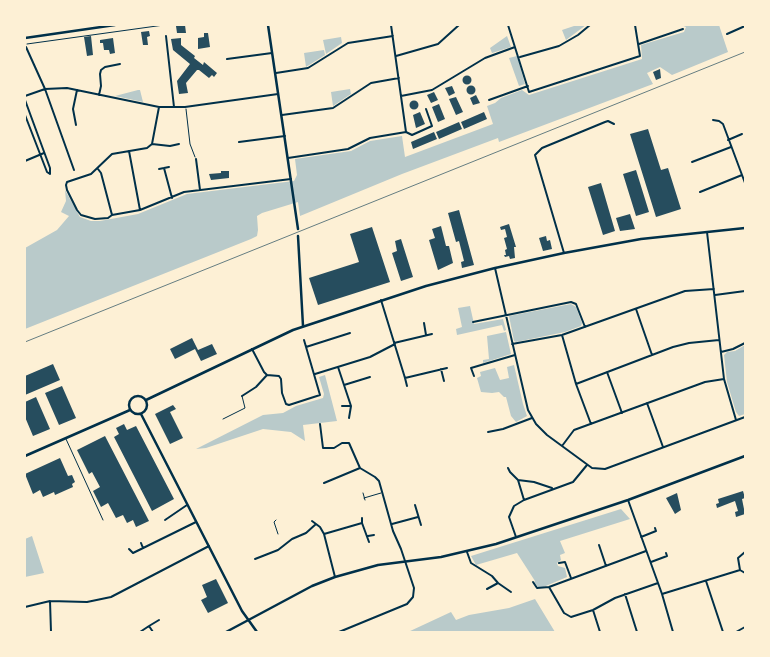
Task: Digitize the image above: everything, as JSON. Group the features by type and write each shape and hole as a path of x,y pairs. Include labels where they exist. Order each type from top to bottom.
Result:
{"street":[{"path":"25,38 115,25"},
{"path":"268,25 298,229"},
{"path":"391,25 406,132"},
{"path":"396,56 438,44 459,25"},
{"path":"508,25 529,92 640,56 635,25"},
{"path":"519,58 559,46 578,35 590,25"},
{"path":"727,34 745,26"},
{"path":"639,44 683,29"},
{"path":"166,36 174,107"},
{"path":"276,73 308,68 348,43 393,36"},
{"path":"401,96 432,90 485,58 516,47"},
{"path":"26,48 45,89 74,170"},
{"path":"227,59 272,53"},
{"path":"99,95 101,86 101,70 105,67 120,64"},
{"path":"282,115 333,108 371,83 399,78"},
{"path":"489,100 528,86"},
{"path":"25,96 45,89 77,90 151,106 185,107 279,94"},
{"path":"76,125 73,108 77,90"},
{"path":"25,100 51,171 50,174 47,173 25,115"},
{"path":"159,107 152,144 147,148 112,154 98,169 91,174 71,180 66,185 76,210 86,217 95,219 108,218 112,215 115,216 140,210 184,192 291,179"},
{"path":"288,158 348,149 370,138 406,132 412,135 432,126 426,109"},
{"path":"713,120 719,121 723,124 745,183"},
{"path":"564,253 534,155 542,148 605,122 614,124"},
{"path":"728,140 742,134"},
{"path":"239,142 285,136"},
{"path":"152,144 170,146 179,144"},
{"path":"692,162 731,147"},
{"path":"129,150 140,210"},
{"path":"25,161 44,152"},
{"path":"196,159 200,190"},
{"path":"160,169 169,167"},
{"path":"164,168 172,198"},
{"path":"98,169 101,172 112,215"},
{"path":"700,192 742,175"},
{"path":"146,400 303,326 381,300 495,268 564,253 641,239 745,228"},
{"path":"707,232 724,379 736,420"},
{"path":"298,236 303,326"},
{"path":"495,268 526,404 532,418 543,432 587,465 594,469 601,470 745,417"},
{"path":"512,344 562,334 585,327 685,291 714,289"},
{"path":"715,295 745,291"},
{"path":"381,300 407,386"},
{"path":"473,322 574,302 578,307 585,327"},
{"path":"636,309 652,355"},
{"path":"424,324 426,335"},
{"path":"306,347 350,333"},
{"path":"315,374 370,357 395,344 432,334"},
{"path":"562,334 576,384 591,424"},
{"path":"252,349 260,367 267,375 279,376 281,379 282,393 286,404 289,405 320,395 304,340"},
{"path":"576,384 652,355 689,343 719,340"},
{"path":"721,352 733,349 745,343"},
{"path":"474,376 471,368 515,355"},
{"path":"338,367 351,406 349,418"},
{"path":"405,378 447,368"},
{"path":"441,369 444,381"},
{"path":"607,372 622,413"},
{"path":"242,396 256,387 267,375"},
{"path":"344,385 370,378"},
{"path":"561,446 572,432 591,424 704,382 724,379"},
{"path":"130,410 130,402 134,397 142,397 146,400"},
{"path":"141,414 147,408 146,400"},
{"path":"647,403 663,448"},
{"path":"342,406 351,406"},
{"path":"130,410 134,413 141,414"},
{"path":"25,456 130,410"},
{"path":"141,414 208,546 248,620 257,632"},
{"path":"488,432 503,429 532,418"},
{"path":"320,424 323,448 334,448 346,443 351,447 360,468 375,476 379,481 414,588 411,599 404,605 339,632"},
{"path":"226,632 312,586 335,577 359,569 467,552 516,538 628,500 745,456"},
{"path":"516,538 509,517 514,506 524,500 576,480 587,465"},
{"path":"324,483 360,468"},
{"path":"508,468 518,480 524,500"},
{"path":"518,480 534,482 554,488"},
{"path":"628,500 662,594 673,632"},
{"path":"415,505 421,525"},
{"path":"165,520 187,506"},
{"path":"392,524 418,517"},
{"path":"362,518 362,523 369,542"},
{"path":"312,521 324,534 335,577"},
{"path":"129,549 133,553 196,522"},
{"path":"324,534 362,523"},
{"path":"255,559 278,550 292,539 306,533 316,524"},
{"path":"641,537 656,530 655,528"},
{"path":"368,536 374,535"},
{"path":"141,543 143,548"},
{"path":"599,545 606,566"},
{"path":"25,607 50,601 87,602 111,597 208,546"},
{"path":"533,582 537,588 540,589 549,587 646,551"},
{"path":"467,552 471,563 492,576 498,583 511,592"},
{"path":"740,570 738,558 745,552"},
{"path":"651,562 667,556 666,553"},
{"path":"559,563 565,562 571,578"},
{"path":"662,594 740,570 745,573"},
{"path":"706,581 723,632"},
{"path":"487,589 498,583"},
{"path":"549,587 564,613 567,615 576,616 593,610 625,594 658,583"},
{"path":"625,594 637,632"},
{"path":"50,601 52,632"},
{"path":"593,610 600,632"},
{"path":"140,632 159,620"},
{"path":"149,626 153,632"},
{"path":"736,632 745,627"}],"lane":[{"path":"223,419 245,408 242,396"},
{"path":"66,438 103,520"},
{"path":"363,493 365,499 382,492"}],"path":[{"path":"25,44 164,25"},
{"path":"185,107 190,144 196,159"},
{"path":"276,520 274,522 278,534"}],"shaded area":[{"path":"577,25 586,25 566,40 562,30"},
{"path":"681,25 719,25 728,52 672,75 660,67 647,73 653,84 499,142 498,138 402,174 300,216 298,202 262,213 257,216 257,236 251,239 25,329 25,248 57,230 69,216 61,212 66,201 65,190 80,217 91,221 100,221 138,214 187,194 294,181 297,175 295,159 351,151 370,141 402,136 405,157 493,124 487,106 495,103 501,98 522,90 529,95 642,59 641,45 684,32 686,27"},
{"path":"507,36 511,47 492,53 490,48"},
{"path":"341,37 342,43 326,54 323,40"},
{"path":"324,50 325,55 306,67 304,53"},
{"path":"517,56 525,84 519,86 509,58"},
{"path":"350,89 351,94 333,106 331,92"},
{"path":"138,90 140,90 143,102 115,96"},
{"path":"571,304 576,307 582,323 581,326 565,332 516,342 514,341 509,316"},
{"path":"470,306 474,324 503,319 506,330 504,331 502,325 457,335 456,329 462,327 458,308"},
{"path":"506,332 511,354 483,363 483,360 489,359 487,336"},
{"path":"745,345 745,414 739,416 736,412 727,382 724,355 727,352 735,351"},
{"path":"514,365 527,416 516,422 511,416 506,397 499,392 481,392 477,378 481,376 480,372 495,368 500,380 509,378 507,367"},
{"path":"325,375 337,421 303,425 305,441 291,432 263,429 206,448 196,449 263,415 283,413 296,406 323,398 324,394 319,377"},
{"path":"621,509 630,519 560,541 565,553 560,555 561,560 557,563 558,566 565,568 567,577 541,588 534,582 535,581 517,553 476,565 471,556"},
{"path":"32,536 44,573 25,577 25,539"},
{"path":"535,599 555,632 408,632 451,612 456,620 469,615 509,608"}],"building":[{"path":"185,25 186,33 177,33 176,26"},
{"path":"149,31 150,36 147,37 148,45 143,45 141,32"},
{"path":"204,33 208,33 210,47 198,49 198,38 204,37"},
{"path":"91,36 93,55 87,56 84,37"},
{"path":"113,38 115,53 110,54 109,50 104,50 103,43 100,43 100,40"},
{"path":"181,38 181,45 195,56 194,58 203,65 204,62 217,73 214,77 212,75 209,78 197,70 186,83 188,93 179,94 177,81 190,64 173,50 171,39"},
{"path":"660,69 661,78 656,80 653,72"},
{"path":"465,76 469,76 471,80 469,84 465,84 463,82 463,78"},
{"path":"452,86 455,93 449,96 445,88"},
{"path":"469,86 473,86 475,90 473,94 469,94 467,92 467,88"},
{"path":"434,92 438,100 431,103 427,95"},
{"path":"476,95 480,103 473,105 470,98"},
{"path":"456,97 463,112 456,115 449,99"},
{"path":"412,101 416,101 418,105 416,109 412,109 410,107 410,103"},
{"path":"439,104 445,119 438,122 432,107"},
{"path":"420,112 425,124 416,128 413,115"},
{"path":"484,112 487,119 464,129 461,122"},
{"path":"459,122 462,129 439,139 436,132"},
{"path":"648,129 661,170 668,168 681,209 656,217 630,134"},
{"path":"434,132 437,139 413,149 411,142"},
{"path":"636,170 649,212 636,216 623,174"},
{"path":"221,171 229,171 229,178 211,180 209,174 221,173"},
{"path":"601,183 615,231 603,235 588,187"},
{"path":"459,210 474,265 462,268 461,262 464,261 459,241 456,242 448,213"},
{"path":"630,214 635,229 620,231 616,218"},
{"path":"509,224 516,247 514,247 515,258 510,259 509,256 505,257 504,255 506,255 505,250 507,249 504,238 507,237 505,229 501,230 500,227"},
{"path":"441,226 446,246 449,246 453,263 438,270 429,240 435,238 432,229"},
{"path":"372,227 390,282 318,305 309,278 359,262 350,234"},
{"path":"546,236 547,241 550,240 552,249 543,251 539,238"},
{"path":"401,239 413,277 401,281 392,253 397,251 395,241"},
{"path":"192,338 198,350 212,344 217,354 201,361 195,349 175,359 170,349"},
{"path":"53,364 60,380 25,395 25,376"},
{"path":"62,386 76,418 59,425 45,393"},
{"path":"36,397 50,429 33,436 25,417 25,402"},
{"path":"173,405 176,409 170,412 183,438 170,444 155,414"},
{"path":"124,424 127,430 136,426 174,499 152,511 114,437 119,434 116,428"},
{"path":"105,436 149,521 136,527 133,520 127,523 123,515 116,518 108,503 101,507 93,491 100,487 92,472 89,474 77,450"},
{"path":"60,458 68,476 72,475 75,482 72,484 73,487 55,495 54,492 43,497 40,490 33,494 25,474"},
{"path":"743,491 745,498 742,499 745,514 736,517 735,512 738,511 735,501 717,508 716,504 719,503 718,499"},
{"path":"677,493 681,510 675,514 666,498"},
{"path":"216,579 228,603 208,613 201,600 207,597 202,585"}],"railway":[{"path":"25,342 745,52"}]}
